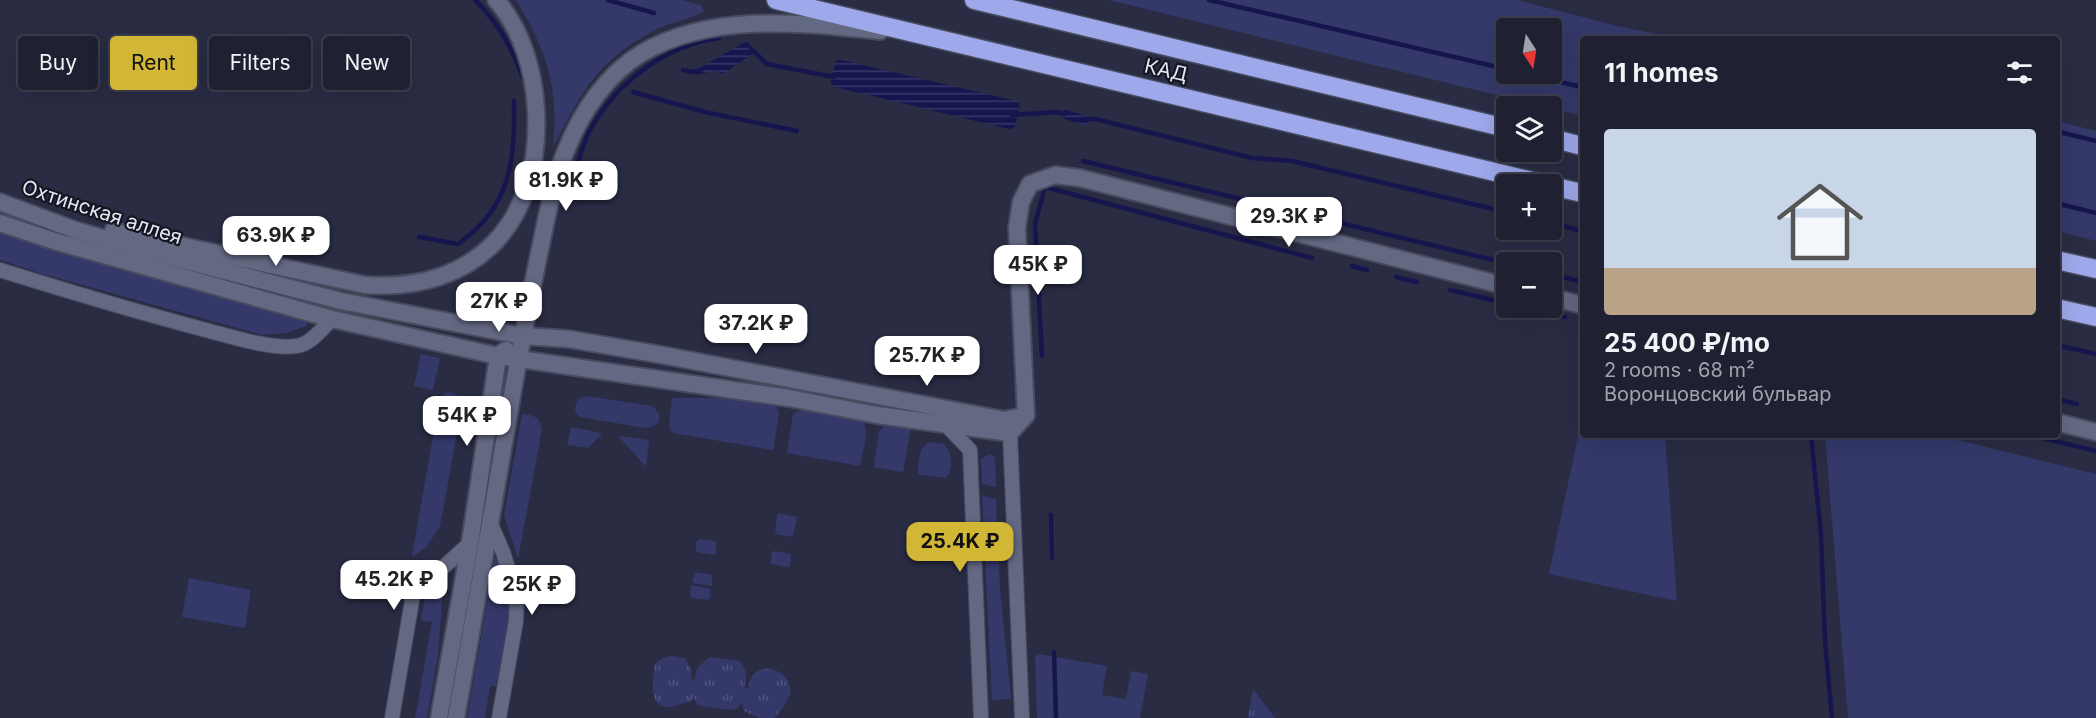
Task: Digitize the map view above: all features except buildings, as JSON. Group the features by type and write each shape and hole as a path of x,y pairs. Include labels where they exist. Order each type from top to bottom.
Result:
{"highway":[{"name":"КАД","path":"776,0 1503,174"},
{"name":"КАД","path":"974,0 1496,126"},
{"path":"1562,141 1580,145"},
{"path":"1562,189 1580,193"},
{"path":"2060,261 2096,269"},
{"path":"2060,309 2096,317"}],"street":[{"path":"25,210 365,285 388,287 415,285 442,277 462,268 485,251 506,230 520,208 529,185 537,122 535,86 527,57 514,29 496,0"},
{"path":"456,718 518,360 547,216 566,149 585,110 621,69 642,53 685,34 739,25 839,27 929,36"},
{"name":"Охтинская аллея","path":"1008,434 1026,415 1017,228 1021,202 1030,184 1055,175 1080,178 1496,283"},
{"name":"Охтинская аллея","path":"0,202 75,230 300,291 406,315 523,336 569,339 662,355 1008,434"},
{"name":"Охтинская аллея","path":"0,223 54,241 332,319 498,357 789,398 1008,434"},
{"path":"0,270 139,312 252,342 300,345 312,338 332,319"},
{"path":"1562,299 1580,304"},
{"path":"439,718 470,543 498,357 523,336"},
{"path":"2060,423 2096,432"},
{"path":"945,424 970,450"},
{"path":"981,718 970,450 977,440 986,435 996,435 1004,440 1008,434"},
{"path":"1008,434 1013,496 1022,718"},
{"path":"490,522 503,552 517,597 516,621 500,718"},
{"path":"392,718 413,596 470,543"}],"green space":[{"path":"516,0 681,0 701,5 704,11 657,29 606,65 583,93 553,148 554,106 548,70 536,36"},
{"path":"1109,0 1517,0 1617,26 1667,36 1580,36 1580,116 1562,111 1562,96 1500,96"},
{"path":"2060,122 2096,131 2096,241 2060,232"},
{"path":"0,228 261,304 306,320 307,326 286,333 262,335 43,274 0,260"},
{"path":"421,354 440,358 433,390 414,386"},
{"path":"448,392 458,396 462,405 440,527 426,547 412,556 439,402 442,395"},
{"path":"586,396 653,406 659,414 659,422 652,427 645,428 580,417 575,408 578,399"},
{"path":"672,398 738,398 776,404 779,414 773,450 673,433 669,426"},
{"path":"803,409 861,419 866,435 860,466 787,453 793,414"},
{"path":"522,414 538,418 542,429 518,559 504,515"},
{"path":"886,425 911,428 903,472 874,467 879,431"},
{"path":"571,427 601,433 601,435 588,448 567,445"},
{"path":"1580,427 1580,438 1665,438 1677,601 1549,574"},
{"path":"620,436 649,440 646,467 620,438"},
{"path":"1825,438 1950,438 2096,474 2096,718 1848,718"},
{"path":"930,442 944,444 949,451 951,465 946,478 918,473 921,451"},
{"path":"989,454 995,457 996,487 982,484 981,459"},
{"path":"982,496 996,499 1000,588 1011,699 992,700"},
{"path":"778,513 797,517 793,537 775,534"},
{"path":"699,539 716,541 716,554 696,552 696,542"},
{"path":"774,551 791,554 790,566 771,564 771,554"},
{"path":"495,557 508,587 509,620 496,686 490,686 485,718 467,718"},
{"path":"695,572 712,575 712,586 692,583"},
{"path":"441,575 444,576 438,656 427,718 415,718 432,622 421,621 425,595"},
{"path":"189,578 251,590 245,628 182,617"},
{"path":"691,585 711,589 710,598 707,600 692,598 690,596"},
{"path":"1038,654 1107,666 1102,695 1126,699 1131,671 1148,674 1140,718 1037,718 1035,657"},
{"path":"672,656 684,658 691,668 692,680 694,680 698,667 710,657 740,661 746,672 745,688 748,689 753,675 758,671 771,669 788,680 790,693 775,718 759,718 744,711 742,703 736,709 730,710 697,705 694,697 690,702 666,707 656,701 653,675 655,664 663,658"},
{"path":"1253,689 1275,718 1248,718"}],"shaded area":[{"path":"747,41 756,51 723,74 714,71 695,75 698,69"},
{"path":"837,60 1017,101 1020,106 1015,126 1009,129 835,87 831,84 831,76"},
{"path":"1066,110 1087,116 1088,124 1083,125 1062,118 1061,111"}],"waterway":[{"path":"475,0 504,36 523,78"},
{"path":"608,0 654,13"},
{"path":"1209,0 1496,67"},
{"path":"570,192 590,130 620,89 647,67 676,50 719,38"},
{"path":"751,49 767,64 834,77"},
{"path":"683,70 693,72 701,70"},
{"path":"1562,82 1580,87"},
{"path":"633,92 705,112 797,131"},
{"path":"419,237 458,244 476,230 489,214 499,198 511,163 514,101"},
{"path":"1012,115 1057,112 1064,114"},
{"path":"1083,119 1095,119 1252,158 1292,161 1496,210"},
{"path":"2060,132 2096,141"},
{"path":"1083,161 1496,261"},
{"path":"1042,356 1035,224 1045,187 1312,258"},
{"path":"2060,204 2096,213"},
{"path":"1562,226 1580,230"},
{"path":"1352,266 1367,270"},
{"path":"1396,277 1417,282"},
{"path":"1562,277 1580,281"},
{"path":"1450,290 1496,301"},
{"path":"2060,346 2096,354"},
{"path":"2060,400 2077,404"},
{"path":"1811,438 1821,535 1825,641 1832,718"},
{"path":"2042,438 2096,451"},
{"path":"1051,515 1052,558"},
{"path":"1054,652 1056,718"}]}
